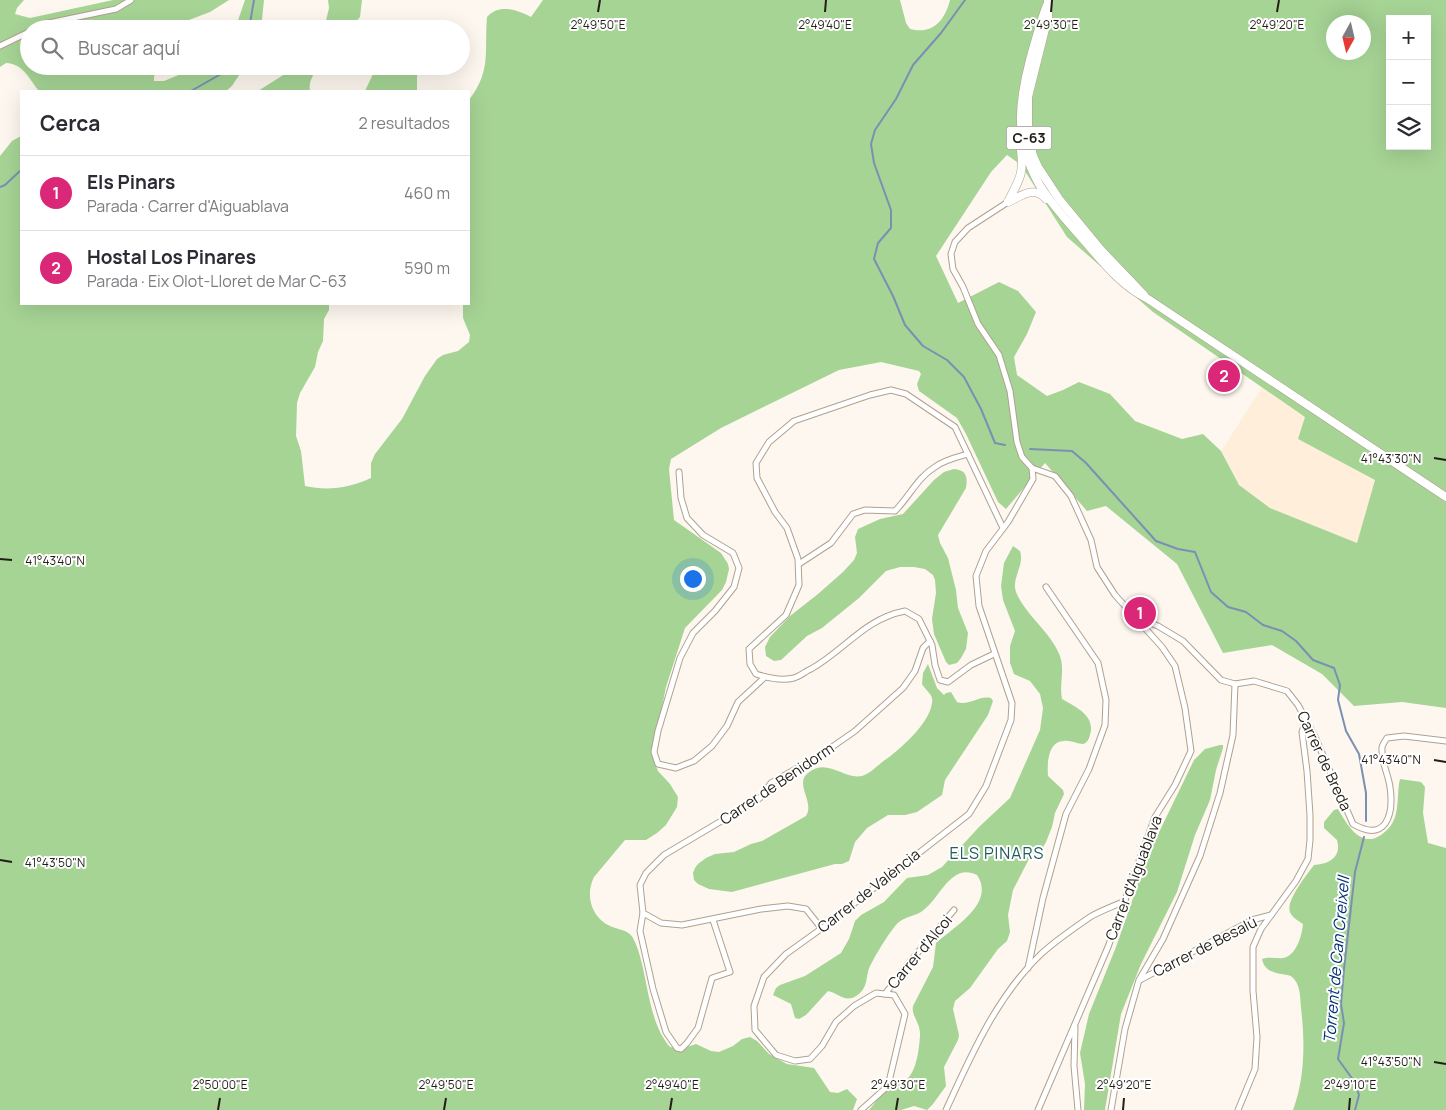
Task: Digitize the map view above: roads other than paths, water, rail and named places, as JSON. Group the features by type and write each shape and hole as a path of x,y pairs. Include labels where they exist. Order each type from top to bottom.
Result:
{"main road":[{"name":"C-63","path":"1047,3 1048,17 1023,111 1025,138 1038,179 1094,247 1101,250"},
{"name":"C-63","path":"1047,3 1024,83 1020,110 1020,129 1026,156 1038,179 1065,218 1102,261 1131,289 1446,497"},
{"name":"C-63","path":"1028,97 1028,134 1033,156 1038,167 1059,199 1101,250 1148,299"},
{"name":"C-63","path":"1008,202 1019,182 1022,166 1017,119 1020,110"},
{"path":"1008,202 1029,192 1038,179 1028,173 1019,182 1029,192"},
{"name":"C-63","path":"1029,192 1043,196 1072,232 1083,239"}],"street":[{"path":"63,20 116,9 131,0"},
{"path":"0,46 20,36"},
{"path":"1008,202 968,228 954,242 951,254 953,269 963,287 978,324 999,355 1010,391 1017,442 1022,457 1032,468"},
{"path":"994,654 971,665 948,682 940,680 930,641 919,619 905,611 890,614 861,630 822,662 795,678 772,679 756,674 750,664 749,648 786,615 799,585 798,559 788,528 775,512 757,478 756,463 769,442 794,421 848,402 891,390 906,394 955,427 1004,528"},
{"path":"798,564 831,543 853,514 865,510 895,511 916,485 934,467 968,454"},
{"name":"Carrer de València","path":"885,994 876,993 854,1006 836,1022 822,1046 810,1060 795,1061 776,1056 755,1030 754,1006 764,977 786,954 822,929 969,814 986,786 1011,720 1012,703 979,606 976,576 986,551 1004,528 1033,479 1032,468"},
{"name":"Carrer d'Aiguablava","path":"1032,468 1055,476 1071,496 1091,540 1097,567 1115,595 1162,647 1175,666 1185,708 1192,751 1175,785 1155,817 1108,947 1038,1110"},
{"path":"679,472 681,498 687,518 703,535 733,553 739,568 734,587 694,633 680,658 658,730 654,752 658,764 676,768 694,761 712,746 726,726 738,702 766,677"},
{"path":"1028,968 1043,898 1066,814 1088,769 1105,725 1106,700 1098,663 1046,587"},
{"path":"1111,1110 1125,1029 1139,980 1163,939 1200,856 1220,793 1233,735 1235,684 1221,680 1183,641 1158,626 1137,618"},
{"name":"Carrer de Benidorm","path":"713,920 730,972 712,978 698,1028 687,1043 681,1048 677,1048 666,1032 653,989 640,932 642,913 640,885 646,873 672,850 760,798 771,783 822,754 855,731 902,688 915,671 923,648 930,641"},
{"name":"Carrer de Breda","path":"1235,684 1254,681 1287,691 1306,719 1353,824 1364,830 1377,831 1386,825 1390,811 1390,786 1383,764 1382,747 1387,738 1404,736 1446,741"},
{"path":"1238,1110 1255,1069 1257,1037 1253,992 1253,948 1261,930 1296,881 1308,859 1310,815 1302,732 1306,719"},
{"path":"946,1110 972,1055 996,1012 1028,968 1042,954 1091,916 1125,901"},
{"path":"642,913 661,923 682,925 762,909 788,906 806,909 822,929"},
{"name":"Carrer d'Alcoi","path":"885,994 954,910"},
{"name":"Carrer de Besalú","path":"1139,980 1252,920 1272,915"},
{"path":"861,1110 888,1086 905,1014 894,994 885,994"},
{"path":"1075,1024 1074,1066 1078,1110"}],"waterway":[{"path":"251,20 254,0"},
{"name":"Torrent de Can Creixell","path":"965,0 941,33 913,65 896,99 875,130 871,144 874,163 891,210 891,228 878,243 874,259 905,325 923,346 947,360 964,377 981,409 995,443 1005,445"},
{"path":"193,90 219,75"},
{"path":"0,187 5,185 20,171"},
{"name":"Torrent de Can Creixell","path":"1030,449 1072,451 1086,463 1156,541 1178,549 1195,552 1211,592 1228,607 1246,612 1263,625 1282,631 1296,641 1313,660 1334,668 1340,685 1338,700 1346,731 1359,754 1366,793 1366,821"},
{"name":"Torrent de Can Creixell","path":"1355,1110 1359,1095 1354,1081 1338,1059 1344,1023 1341,1004 1355,872 1364,837"}],"place":[{"name":"Hostal Los Pinares","path":"1224,376"},
{"name":"Els Pinars","path":"1140,613"}],"district":[{"name":"ELS PINARS","path":"997,853"}]}
